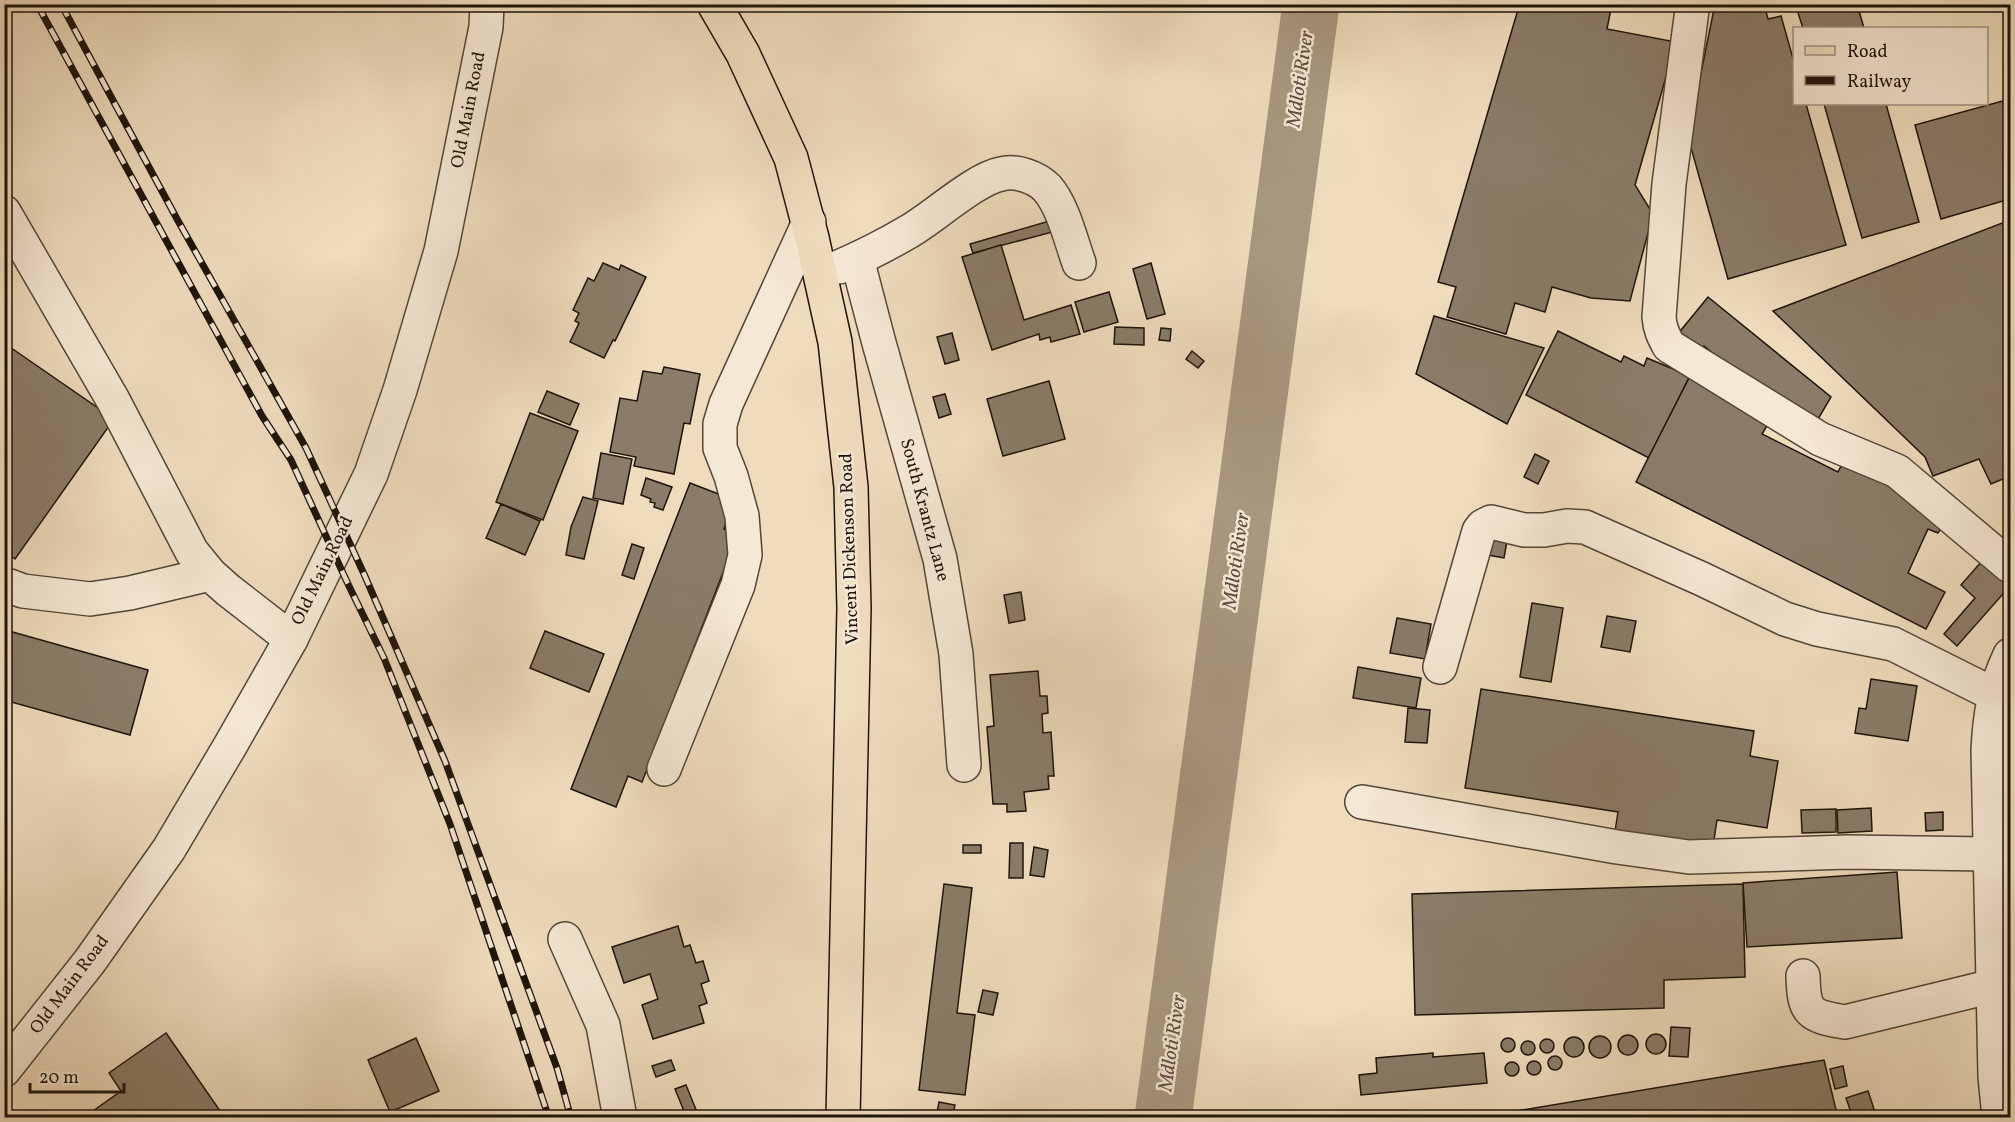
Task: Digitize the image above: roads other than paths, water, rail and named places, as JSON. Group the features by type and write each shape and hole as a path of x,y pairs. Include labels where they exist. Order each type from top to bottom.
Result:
{"main road":[{"name":"Vincent Dickenson Road","path":"714,4 743,54 791,158 835,342 851,498 854,608 843,1118"}],"street":[{"name":"Old Main Road","path":"4,1070 90,961 169,849 291,639 371,474 400,390 441,251 486,27 487,4"},
{"path":"1694,4 1669,184 1659,317 1660,329 1669,346 1820,440 1897,471 2010,566"},
{"path":"820,275 858,259 908,232 975,186 998,174 1014,172 1045,186 1055,198 1080,263"},
{"path":"6,217 113,400 192,552 210,574 228,590 291,639"},
{"path":"664,769 738,585 746,555 741,516 731,476 720,448 720,424 726,404 808,222"},
{"name":"South Krantz Lane","path":"858,259 879,343 940,559 957,654 964,765"},
{"path":"1440,667 1479,531 1491,522 1524,531 1567,526 1585,527 1785,619 1817,629 1893,644 1995,695"},
{"path":"4,584 23,591 90,599 130,593 210,574"},
{"path":"1998,1118 1993,986 2001,924 1989,854 1988,750 1991,708 2003,669 2010,656"},
{"path":"1362,802 1617,847 1689,857 1847,852 1989,854"},
{"path":"565,939 603,1025 620,1118"},
{"path":"1803,976 1804,998 1813,1013 1824,1018 1845,1022 1993,986"}],"waterway":[{"name":"Mdloti River","path":"1163,1118 1311,4"}],"railway":[{"path":"37,4 262,416 291,460 384,658 450,824 549,1118"},
{"path":"61,4 177,219 306,448 364,574 445,761 557,1068 571,1118"}]}
